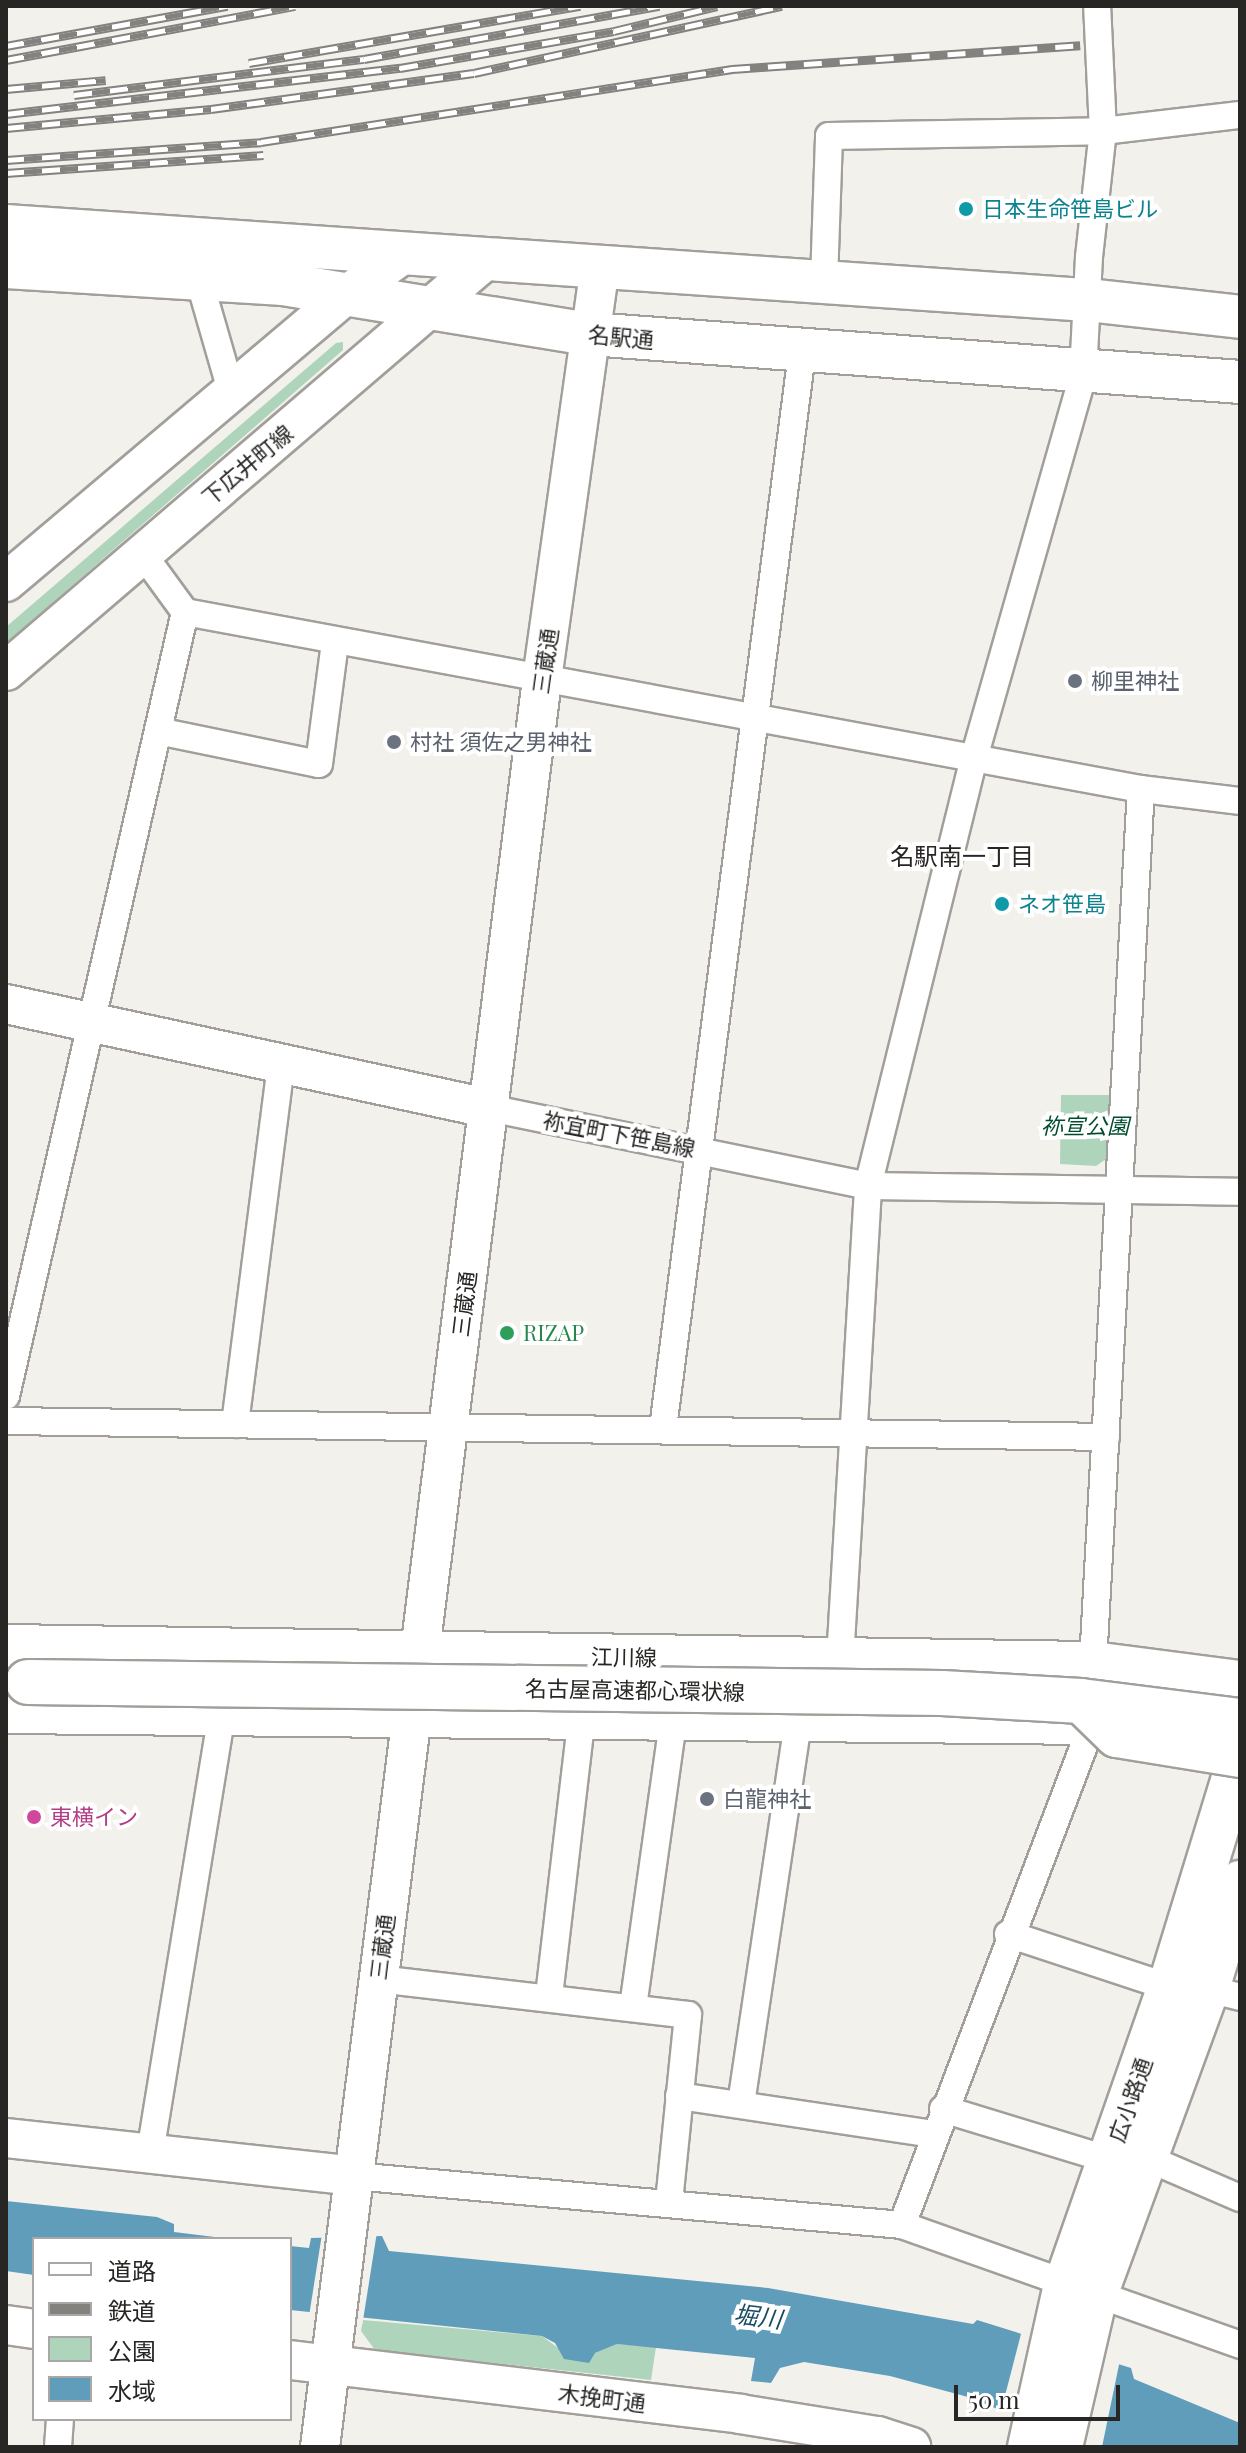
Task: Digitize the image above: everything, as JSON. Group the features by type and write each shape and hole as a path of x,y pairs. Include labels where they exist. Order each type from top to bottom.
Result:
{"highway":[{"name":"名古屋高速都心環状線","path":"13,1680 1089,1695 1240,1721"},
{"path":"1089,1695 1117,1735 1240,1755"}],"main road":[{"path":"6,226 1087,300 1240,317"},
{"name":"名駅通","path":"6,267 198,276 283,284 342,298 590,334 1083,375 1240,382"},
{"name":"江川線","path":"13,1680 417,1653 840,1660 1089,1695 1240,1741"},
{"name":"江川線","path":"13,1680 222,1714 582,1713 799,1717 1240,1682"},
{"name":"広小路通","path":"1206,1991 1240,1755"},
{"name":"広小路通","path":"1046,2440 1080,2290 1128,2159 1206,1991 1240,1882"}],"street":[{"path":"840,1660 868,1186 974,758 1083,375 1103,131 1097,6"},
{"path":"824,281 829,136 1103,131 1240,115"},
{"path":"6,582 342,298 405,253"},
{"name":"下広井町線","path":"6,671 430,312 487,259"},
{"name":"三蔵通","path":"330,2365 417,1653 448,1431 542,679 600,268"},
{"path":"198,276 231,390"},
{"path":"663,1428 802,353"},
{"path":"142,553 185,612 1141,789 1240,801"},
{"path":"6,1396 185,612"},
{"path":"158,731 319,764 335,642"},
{"path":"902,2225 1008,1934 1089,1695 1121,1192 1141,789"},
{"name":"祢宜町下笹島線","path":"6,1004 868,1186 1240,1192"},
{"path":"235,1424 281,1064"},
{"path":"6,1421 448,1431 663,1428 1106,1437"},
{"path":"549,1996 582,1713"},
{"path":"150,2153 222,1714"},
{"path":"633,2007 674,1715"},
{"path":"741,2104 799,1717"},
{"path":"1008,1934 1206,1991"},
{"path":"378,1979 549,1996 688,2015 669,2203"},
{"path":"679,2096 934,2134"},
{"path":"943,2109 1128,2159 1240,2198"},
{"path":"6,2138 353,2176 902,2225 1240,2345"},
{"path":"6,2325 32,2329"},
{"name":"木挽町通","path":"292,2360 803,2423 911,2447"},
{"path":"320,2447 330,2365"},
{"path":"58,2447 60,2421"}],"green space":[{"path":"343,342 343,350 6,643 6,627 336,343"},
{"name":"祢宣公園","path":"1061,1095 1111,1095 1109,1157 1096,1166 1060,1164"},
{"path":"363,2320 542,2336 562,2351 595,2353 617,2344 656,2347 651,2380 375,2350 361,2331"}],"water":[{"path":"6,2201 157,2217 174,2224 174,2232 215,2237 32,2237 32,2275 6,2271"},
{"name":"堀川","path":"382,2236 389,2251 768,2288 973,2324 977,2320 1131,2368 1134,2379 1240,2423 1240,2447 1092,2447 968,2397 890,2376 804,2362 780,2368 771,2383 751,2381 755,2358 617,2344 595,2353 589,2363 564,2359 555,2343 542,2336 292,2310 292,2246 309,2248 311,2238"}],"pier":[{"path":"324,2224 377,2232 362,2324 309,2315"},
{"path":"1022,2330 1120,2360 1102,2447 1082,2447 1000,2415"}],"railway":[{"path":"6,46 227,6"},
{"path":"6,60 295,6"},
{"path":"249,63 580,6"},
{"path":"74,95 364,59 659,6"},
{"path":"6,114 400,68 614,31 717,6"},
{"path":"6,128 211,109 474,73 782,6"},
{"path":"6,160 261,142 732,69 1080,45"},
{"path":"6,89 106,80"},
{"path":"6,173 263,155"}],"place":[{"name":"日本生命笹島ビル","path":"966,209"},
{"name":"柳里神社","path":"1075,681"},
{"name":"村社 須佐之男神社","path":"394,742"},
{"name":"ネオ笹島","path":"1002,904"},
{"name":"RIZAP","path":"507,1333"},
{"name":"白龍神社","path":"707,1799"},
{"name":"東横イン","path":"34,1817"}],"district":[{"name":"名駅南一丁目","path":"962,856"}]}
